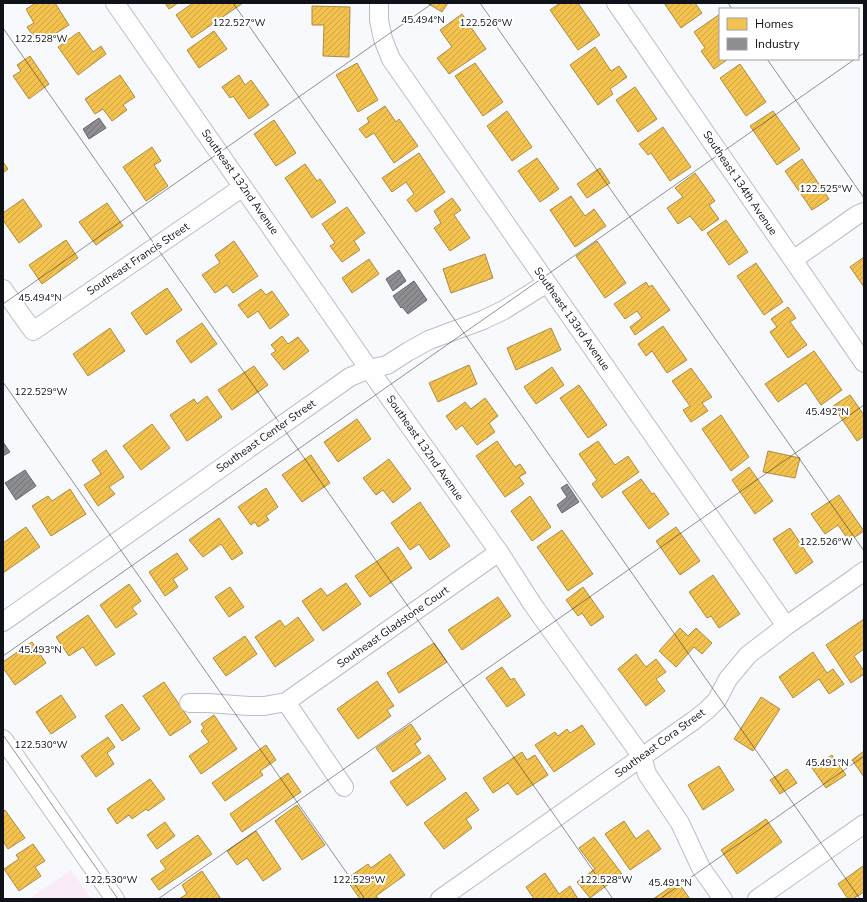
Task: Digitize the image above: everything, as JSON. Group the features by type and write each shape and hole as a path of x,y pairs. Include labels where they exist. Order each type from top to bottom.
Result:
{"street":[{"name":"Southeast 132nd Avenue","path":"115,3 369,369 642,757 646,774 680,823 700,868 723,899"},
{"name":"Southeast 133rd Avenue","path":"379,3 379,20 383,39 391,59 786,626"},
{"name":"Southeast 134th Avenue","path":"616,3 864,363"},
{"name":"Southeast Francis Street","path":"3,289 33,331 243,187"},
{"path":"793,260 857,215 864,212"},
{"name":"Southeast Center Street","path":"3,622 350,378 369,369 387,365 429,340 483,320 504,310 547,283"},
{"name":"Southeast Gladstone Court","path":"286,702 499,552"},
{"name":"Southeast Cora Street","path":"449,897 693,721 717,700 728,679 748,655 786,626 864,571"},
{"path":"189,703 264,706 286,702 344,787"},
{"path":"3,739 115,899"},
{"path":"757,899 864,824"}],"shaded area":[{"path":"71,870 91,899 29,899"}],"building: Homes":[{"path":"36,3 55,3 69,25 39,44 27,27 34,23 26,9"},
{"path":"165,3 178,3 169,9"},
{"path":"193,3 243,3 192,38 176,15"},
{"path":"427,3 448,3 442,12"},
{"path":"560,3 578,3 600,35 578,50 550,10"},
{"path":"664,3 695,3 702,13 681,28"},
{"path":"312,6 350,7 349,57 323,56 324,25 312,25"},
{"path":"462,14 486,49 449,74 437,58 452,47 440,30"},
{"path":"719,15 719,60 727,60 714,69 701,51 705,48 694,32"},
{"path":"214,31 227,49 199,68 187,50"},
{"path":"79,32 93,52 101,46 106,54 78,75 58,47"},
{"path":"595,47 611,71 619,66 627,77 610,89 613,94 598,105 570,65"},
{"path":"30,56 49,84 29,99 13,76 21,71 17,65"},
{"path":"357,63 378,100 358,112 336,75"},
{"path":"475,63 503,102 483,116 455,76"},
{"path":"740,64 766,102 746,116 720,78"},
{"path":"120,75 135,97 123,105 127,110 112,121 103,109 95,114 85,99"},
{"path":"239,75 245,85 251,80 269,105 249,119 233,96 230,98 222,87"},
{"path":"635,87 657,119 638,132 616,100"},
{"path":"385,106 396,122 399,119 418,146 394,163 374,133 366,138 359,129 369,122 367,118"},
{"path":"507,111 532,147 512,161 487,126"},
{"path":"773,111 800,149 777,165 750,126"},
{"path":"274,120 296,153 276,166 254,134"},
{"path":"663,127 691,167 670,181 651,153 648,155 639,144"},
{"path":"152,147 161,161 154,165 168,186 146,201 123,167"},
{"path":"419,153 445,192 416,212 407,200 414,194 406,182 392,192 382,178"},
{"path":"537,158 559,189 540,202 518,171"},
{"path":"802,159 829,199 812,210 785,171"},
{"path":"3,162 8,169 3,173"},
{"path":"305,164 317,181 320,179 336,202 312,218 285,178"},
{"path":"600,168 610,183 587,198 577,184"},
{"path":"695,173 715,201 709,205 719,219 702,231 690,216 678,224 667,208 683,197 675,188"},
{"path":"571,196 585,216 594,209 606,226 575,247 550,210"},
{"path":"452,198 461,210 454,215 470,238 450,251 434,228 441,223 434,211"},
{"path":"23,199 42,226 19,243 3,220 3,213"},
{"path":"107,203 123,226 96,245 79,222"},
{"path":"347,207 365,233 354,241 360,250 342,262 330,246 335,243 322,224"},
{"path":"726,220 748,252 729,265 707,233"},
{"path":"66,240 78,258 42,284 29,265"},
{"path":"234,241 258,276 233,293 227,285 215,293 202,275 220,263 215,255"},
{"path":"597,241 626,283 605,298 576,256"},
{"path":"485,254 493,278 451,293 443,269"},
{"path":"864,257 864,287 850,267"},
{"path":"369,259 379,274 352,293 342,278"},
{"path":"756,263 783,302 764,315 737,276"},
{"path":"646,282 649,287 652,285 670,310 635,335 630,327 642,318 637,311 625,319 614,304"},
{"path":"167,288 182,310 146,335 131,313"},
{"path":"261,289 266,295 272,291 289,315 270,329 258,311 248,318 238,305"},
{"path":"788,307 796,318 790,322 807,345 788,358 770,332 777,327 771,319"},
{"path":"202,323 217,344 191,363 176,341"},
{"path":"663,326 687,360 667,373 652,351 646,356 638,344"},
{"path":"110,328 125,351 88,376 73,354"},
{"path":"551,328 561,350 516,370 507,348"},
{"path":"282,336 288,344 298,337 309,351 284,370 271,354 276,351 271,345"},
{"path":"814,351 842,390 821,405 806,383 778,402 765,384"},
{"path":"469,365 477,384 438,402 429,383"},
{"path":"254,366 268,385 232,410 218,390"},
{"path":"552,367 564,385 536,404 524,387"},
{"path":"691,368 712,397 702,403 708,411 691,422 683,410 690,406 672,381"},
{"path":"579,385 607,425 588,438 560,398"},
{"path":"850,395 864,415 864,436 857,441 833,406"},
{"path":"207,396 222,417 187,441 170,415 194,399 197,404"},
{"path":"485,398 498,416 489,423 495,432 477,445 462,425 456,430 446,416 465,402 471,409"},
{"path":"721,415 749,457 731,471 702,429"},
{"path":"357,419 371,439 338,462 324,442"},
{"path":"152,424 170,448 141,470 123,446"},
{"path":"497,441 515,467 520,464 526,473 519,477 524,484 505,497 476,456"},
{"path":"598,441 615,465 628,456 639,472 602,498 592,484 597,480 579,454"},
{"path":"106,450 124,477 109,487 115,494 98,506 84,485 101,474 92,460"},
{"path":"768,451 800,458 795,478 763,472"},
{"path":"311,455 330,483 302,502 282,475"},
{"path":"389,459 411,489 393,503 383,490 376,495 363,478"},
{"path":"749,467 773,501 755,514 732,480"},
{"path":"641,479 652,494 654,493 669,514 649,529 622,492"},
{"path":"266,488 278,507 266,516 269,520 258,527 255,522 251,525 238,507"},
{"path":"70,489 86,514 51,536 32,506 48,496 52,501"},
{"path":"839,495 864,531 849,541 838,525 825,534 811,514"},
{"path":"530,496 551,527 532,541 511,511"},
{"path":"420,502 450,546 430,560 419,544 410,550 391,523"},
{"path":"219,518 243,553 232,560 221,544 203,557 189,540"},
{"path":"26,527 40,547 3,573 3,543"},
{"path":"676,527 700,561 680,575 656,541"},
{"path":"790,528 813,562 796,574 773,539"},
{"path":"562,530 593,574 568,591 537,547"},
{"path":"398,547 412,568 370,597 355,576"},
{"path":"177,553 188,569 173,579 178,587 165,596 149,572"},
{"path":"713,575 740,614 719,628 711,616 707,618 689,592"},
{"path":"346,583 361,604 323,631 302,601 321,588 327,596"},
{"path":"129,584 141,601 132,608 137,614 116,628 100,605"},
{"path":"230,587 244,607 229,617 215,597"},
{"path":"583,587 604,617 591,626 582,613 578,616 566,600"},
{"path":"498,597 511,616 462,650 448,630"},
{"path":"88,615 115,654 96,666 83,647 69,656 56,637"},
{"path":"298,617 314,640 275,667 255,637 280,620 285,627"},
{"path":"864,619 864,649 854,656 864,671 864,674 851,683 826,645"},
{"path":"680,628 688,636 696,628 712,643 702,654 694,647 676,667 659,651"},
{"path":"245,636 257,654 226,676 213,658"},
{"path":"32,642 46,663 15,685 3,668 3,662"},
{"path":"434,643 447,662 399,693 387,673"},
{"path":"813,652 827,673 833,669 844,684 829,694 819,679 793,698 779,677"},
{"path":"636,654 646,667 656,659 666,672 656,679 665,691 646,706 618,669"},
{"path":"502,667 511,680 514,678 525,695 507,707 486,678"},
{"path":"377,681 394,706 387,710 391,716 358,739 337,709"},
{"path":"164,682 191,722 170,736 143,696"},
{"path":"61,695 76,717 51,734 36,712"},
{"path":"761,697 780,709 753,751 734,739"},
{"path":"122,704 140,729 122,741 105,716"},
{"path":"214,715 237,749 201,774 189,756 209,742 201,731 204,728 201,724"},
{"path":"411,724 421,739 415,744 421,753 393,772 376,748"},
{"path":"582,725 595,744 554,772 535,745 555,732 558,736 567,729 570,733"},
{"path":"108,737 115,747 107,753 114,764 96,777 81,756"},
{"path":"266,745 276,760 260,771 263,775 225,801 212,783"},
{"path":"864,751 864,777 852,760"},
{"path":"522,752 527,760 535,755 548,775 517,795 508,783 493,793 483,778"},
{"path":"429,755 446,779 407,806 390,782"},
{"path":"832,755 846,775 826,788 812,768"},
{"path":"719,766 734,790 703,810 688,785"},
{"path":"787,769 797,783 780,794 770,780"},
{"path":"288,773 301,792 242,832 230,814"},
{"path":"150,779 165,799 148,811 146,809 132,819 129,815 117,824 107,809"},
{"path":"466,792 479,810 466,819 472,828 444,849 424,823"},
{"path":"297,805 325,845 302,860 275,821"},
{"path":"5,810 25,838 8,849 3,841 3,812"},
{"path":"766,819 782,842 737,874 721,850"},
{"path":"624,821 636,839 648,830 661,849 630,870 605,834"},
{"path":"165,822 175,836 157,849 147,835"},
{"path":"256,831 281,869 263,881 247,858 237,865 227,851"},
{"path":"198,835 212,854 159,890 151,879 166,869 160,861"},
{"path":"594,837 622,874 590,898 577,882 595,869 579,848"},
{"path":"33,844 45,861 35,867 41,876 19,891 4,869 19,859 16,855"},
{"path":"390,854 405,875 376,896 378,898 377,899 360,899 346,879 368,864 371,868"},
{"path":"863,866 864,892 853,899 848,899 838,884"},
{"path":"202,871 221,899 179,899 187,894 182,885"},
{"path":"545,873 559,894 570,886 578,899 534,899 526,887"},
{"path":"678,882 690,899 653,899"}],"building: Industry":[{"path":"99,118 106,128 89,139 83,129"},
{"path":"399,270 406,281 393,291 386,279"},
{"path":"414,281 427,300 408,314 402,307 401,308 393,296"},
{"path":"3,442 10,452 3,456"},
{"path":"25,470 36,486 16,500 5,483"},
{"path":"567,484 579,502 562,513 557,505 567,497 561,488"}]}
